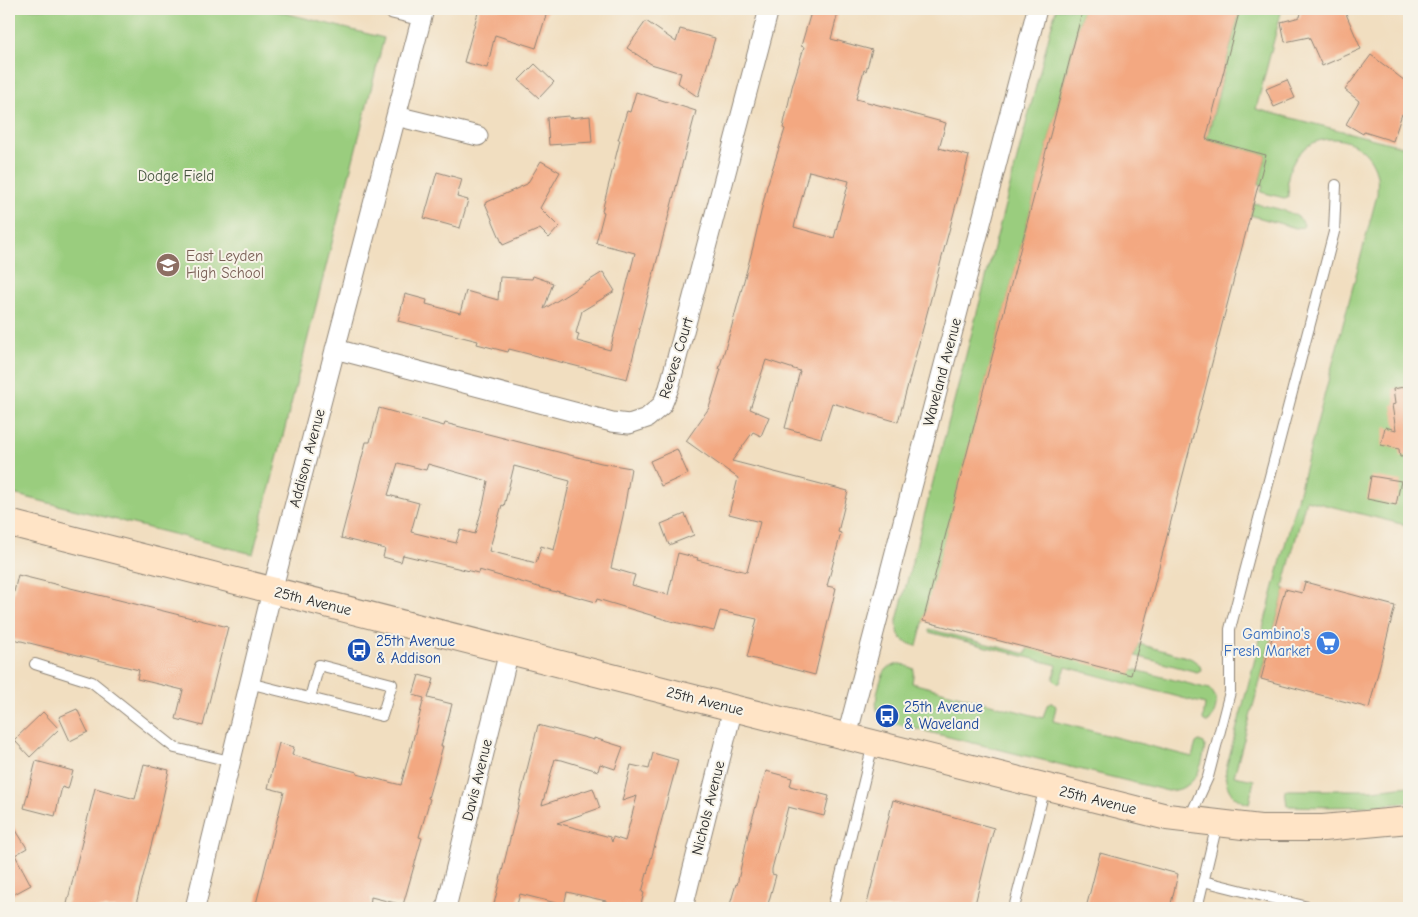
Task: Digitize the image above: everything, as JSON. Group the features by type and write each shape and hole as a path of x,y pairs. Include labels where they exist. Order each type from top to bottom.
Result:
{"street":[{"path":"393,9 423,12"},
{"name":"Reeves Court","path":"335,349 612,422 629,424 647,418 662,405 669,388 769,9"},
{"name":"Waveland Avenue","path":"848,736 1037,9"},
{"name":"Addison Avenue","path":"194,908 272,591 423,12"},
{"path":"396,116 478,136"},
{"name":"25th Avenue","path":"9,523 1167,817 1260,828 1323,828 1409,820"},
{"name":"Davis Avenue","path":"446,908 508,651"},
{"name":"Nichols Avenue","path":"683,908 733,708"}],"lane":[{"path":"1189,820 1208,777 1230,692 1230,629 1334,232 1336,185"},
{"path":"35,664 92,682 176,748 230,760"},
{"path":"249,683 382,716 392,684 319,665 310,698"},
{"path":"833,908 874,743"},
{"path":"1014,908 1046,786"},
{"path":"1197,908 1218,823"},
{"path":"1203,882 1312,908"}],"green space":[{"name":"Dodge Field","path":"9,9 269,9 384,38 253,554 9,493"},
{"path":"1056,9 1083,9 917,646 907,643 901,638 897,620"},
{"path":"1240,9 1282,9 1256,109 1409,148 1409,526 1306,500 1283,587 1285,589 1234,776 1254,780 1249,804 1238,799 1230,791 1226,781 1226,769 1377,195 1377,176 1372,162 1363,151 1352,143 1326,139 1313,143 1302,151 1293,163 1288,177 1288,197 1284,198 1261,192 1263,186 1259,184 1266,155 1207,139"},
{"path":"1254,203 1297,216 1304,225 1303,227 1296,228 1250,215"},
{"path":"929,629 1026,654 1028,648 1132,669 1209,689 1216,700 1214,714 1209,722 1206,722 1203,720 1205,704 1066,667 1060,683 1057,683 1053,679 1057,665 929,632"},
{"path":"1139,644 1192,659 1200,665 1201,670 1197,672 1136,656"},
{"path":"898,664 914,669 912,683 1043,718 1047,705 1051,702 1056,707 1053,721 1192,757 1196,743 1199,741 1204,743 1205,746 1202,763 1196,777 1185,787 1168,791 892,723 879,715 876,701 884,672"},
{"path":"1409,786 1409,802 1333,807 1287,806 1285,790 1373,790"}],"building":[{"path":"479,9 548,9 536,48 495,35 487,68 464,62"},
{"path":"812,9 839,9 831,39 872,50 856,99 946,123 939,148 969,156 898,422 832,403 821,438 785,428 800,371 766,360 750,409 769,417 761,436 753,432 732,461 848,491 838,532 841,533 827,586 836,588 815,675 747,657 757,619 720,611 714,631 674,622 597,599 596,602 556,592 479,570 478,573 403,555 401,562 383,557 385,549 341,538 366,442 370,442 379,408 444,426 445,423 601,463 631,468 623,516 611,568 635,575 632,585 668,595 678,553 698,558 697,560 747,572 760,522 729,514 738,478 686,441 709,408 721,369 719,369 753,247 767,186 785,129 783,128 792,87 804,47 801,46","holes":["809,171 849,181 834,238 794,227","398,463 426,470 428,464 488,481 475,534 460,530 456,543 411,532 419,503 388,495","514,466 570,481 554,550 541,546 536,563 489,551 502,505 504,506"]},
{"path":"1083,9 1240,9 1206,139 1266,155 1131,675 923,621"},
{"path":"1302,9 1344,9 1361,49 1322,66 1309,37 1285,42 1281,22 1300,17"},
{"path":"646,21 676,42 680,29 715,38 698,97 678,83 681,73 651,64 627,48"},
{"path":"1371,55 1409,84 1409,116 1402,114 1393,141 1364,132 1363,134 1346,124 1359,101 1345,90"},
{"path":"535,64 554,82 539,98 519,80"},
{"path":"1287,80 1295,98 1274,107 1266,89"},
{"path":"636,92 696,111 627,379 509,349 508,352 477,344 478,341 398,321 405,294 427,300 426,304 460,313 466,291 498,300 500,277 532,279 533,276 553,283 544,309 603,272 615,291 582,311 576,333 579,334 577,341 610,350 635,253 596,243 620,140 618,140 627,111 630,112"},
{"path":"569,116 569,118 590,116 592,142 549,145 547,118"},
{"path":"541,161 560,172 540,208 559,227 549,238 540,229 503,245 485,203 527,184"},
{"path":"437,172 462,179 457,197 468,200 460,228 424,218"},
{"path":"1409,386 1409,456 1400,457 1399,449 1381,445 1385,427 1396,430 1392,405 1395,404 1393,389"},
{"path":"677,449 688,474 661,486 650,461"},
{"path":"1371,476 1401,481 1396,505 1367,499"},
{"path":"685,514 694,535 669,545 661,524"},
{"path":"18,575 228,627 203,726 176,719 183,690 137,679 139,670 9,638 9,613"},
{"name":"Gambino's Fresh Market","path":"1305,582 1395,606 1369,708 1261,679 1285,589 1302,593"},
{"path":"419,675 434,679 428,698 452,704 441,746 443,746 428,798 430,799 419,837 422,838 403,905 371,897 370,908 270,908 256,904 284,792 268,788 279,743 294,747 292,755 401,785 424,698 413,695"},
{"path":"77,709 88,732 70,741 59,717"},
{"path":"43,712 59,729 30,757 14,740"},
{"path":"538,725 623,747 615,769 600,764 598,771 555,759 542,805 593,788 600,808 557,823 610,837 612,842 613,837 625,841 637,796 622,801 631,765 649,769 653,753 678,760 642,892 644,893 640,908 604,908 606,901 567,892 564,905 520,894 516,908 493,908"},
{"path":"36,761 73,771 68,789 62,787 55,816 24,808"},
{"path":"144,764 169,770 135,908 66,908 95,788 135,799"},
{"path":"766,771 792,778 790,786 829,796 824,816 788,807 772,869 772,874 776,875 767,908 729,908 737,885 748,834"},
{"path":"893,800 994,828 974,908 866,908"},
{"path":"9,819 27,848 15,855 31,885 9,897"},
{"path":"1100,853 1178,874 1170,908 1086,908"}],"place":[{"name":"East Leyden High School","path":"168,265"},
{"name":"Gambino's Fresh Market","path":"1328,643"},
{"name":"25th Avenue & Addison","path":"359,650"},
{"name":"25th Avenue & Waveland","path":"887,716"}]}
